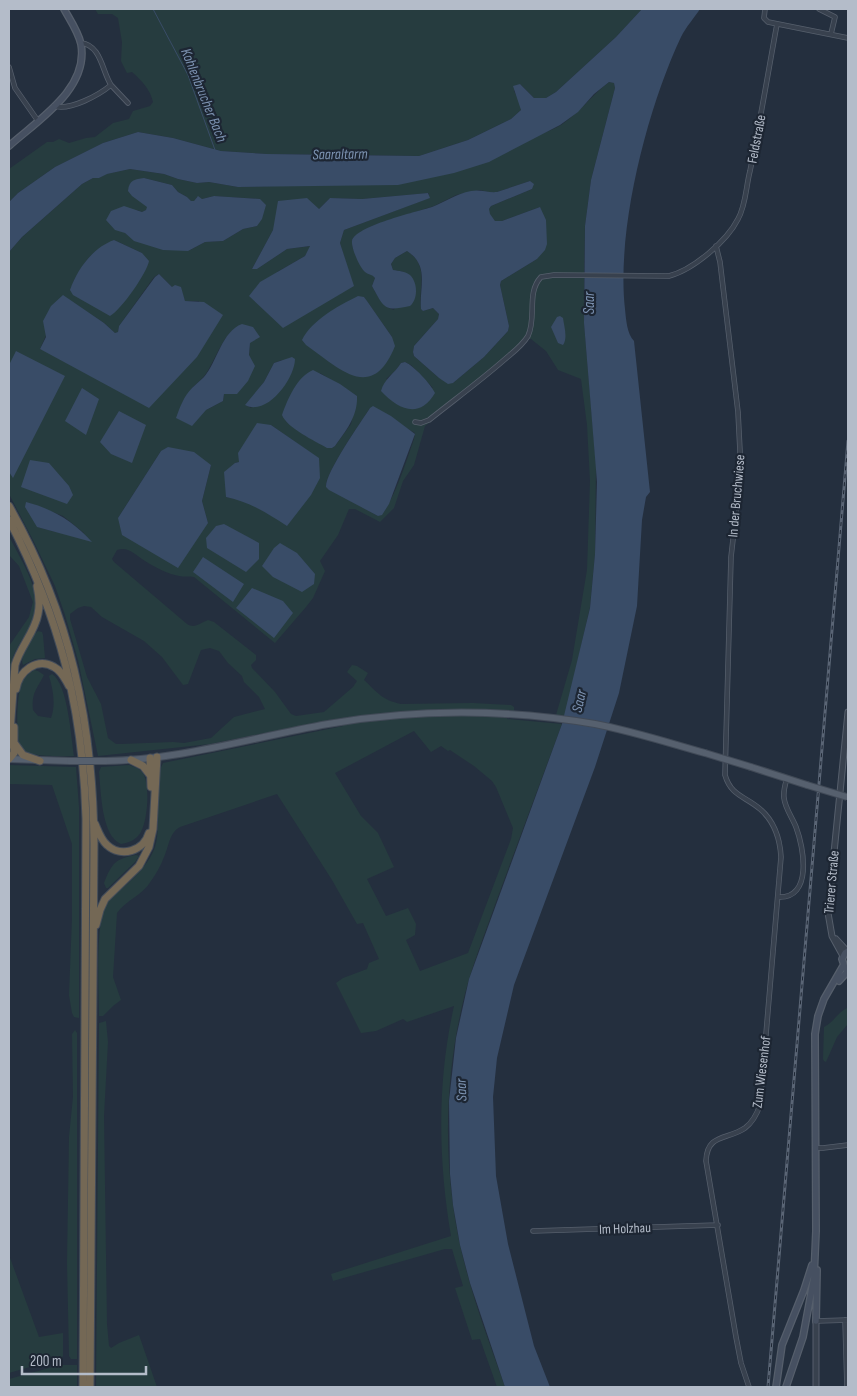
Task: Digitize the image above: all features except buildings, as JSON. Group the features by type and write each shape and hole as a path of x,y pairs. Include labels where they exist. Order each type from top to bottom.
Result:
{"highway":[{"path":"9,506 44,577 56,608 80,692 88,741 94,821 93,937 88,1011"},
{"path":"9,520 34,571 57,632 73,693 81,740 85,792 88,1011 86,1350 90,1387"},
{"path":"9,759 14,753 12,745 15,665 18,655 36,623 38,615 39,597 34,571"},
{"path":"12,745 16,689 18,680 24,671 29,667 39,664 53,666 62,673 73,693"},
{"path":"12,745 23,755 40,761"},
{"path":"94,821 103,840 110,848 124,852 138,848 147,839 150,829 150,776 153,757"},
{"path":"93,937 100,910 105,900 139,866 149,848 153,828 153,757"},
{"path":"131,760 143,766 150,776"},
{"path":"83,1387 87,1372"}],"main road":[{"path":"9,146 54,106 71,86 79,72 82,59 81,43 64,9"},
{"path":"9,759 40,761 131,760 212,747 342,722 414,714 469,712 542,717 596,724 705,753 847,798"},
{"path":"786,1387 808,1318 814,1277 815,1034 822,1006 843,966 846,953"},
{"path":"822,1006 829,994 848,971 843,966"},
{"path":"815,1253 818,1278 816,1321"},
{"path":"776,1387 782,1344 804,1290 815,1253"}],"street":[{"path":"765,9 764,19 777,24 848,38"},
{"path":"819,9 835,17 831,34"},
{"name":"Feldstraße","path":"415,422 421,423 429,420 499,364 523,342 528,335 531,324 534,288 541,277 547,275 669,276 683,272 696,264 716,246 740,216 761,118 777,24"},
{"path":"81,43 86,44 97,54 111,85 128,103"},
{"path":"9,66 15,88 38,121"},
{"path":"54,106 62,107 88,100 101,94 111,85"},
{"name":"In der Bruchwiese","path":"716,246 720,262 737,400 740,451 739,488 732,542 725,747"},
{"name":"Trierer Straße","path":"846,953 830,927 828,913 846,748 848,712"},
{"name":"Zum Wiesenhof","path":"725,747 725,774 729,785 734,792 760,809 767,816 777,833 781,857 760,1105 757,1114 746,1127 716,1140 706,1154 736,1337 741,1363 749,1387"},
{"path":"778,897 794,894 801,882 802,875 799,838 783,796 787,778"},
{"path":"816,1148 848,1145"},
{"name":"Im Holzhau","path":"533,1231 718,1225"},
{"path":"816,1387 816,1321 847,1320 847,1387"}],"green space":[{"path":"95,9 642,9 616,37 556,92 546,98 534,98 520,84 514,91 519,100 521,110 511,119 468,140 419,156 267,154 221,151 173,138 138,132 103,143 55,167 18,193 9,202 9,169 47,142 59,139 69,143 95,137 113,123 129,119 133,111 150,106 153,102 145,86 132,72 127,73 121,61 122,42 118,18 112,14 98,14"},
{"path":"609,82 614,83 615,88 591,180 585,226 584,274 564,273 584,277 584,323 596,465 595,554 590,607 565,716 556,715 572,660 587,570 590,481 587,425 581,379 558,370 546,351 531,339 496,370 425,426 414,465 403,481 394,508 380,522 355,509 349,509 338,535 320,561 325,571 313,598 275,643 194,577 179,576 166,572 125,549 117,550 112,559 187,624 195,626 208,620 214,622 256,655 256,660 251,665 252,668 275,692 291,714 296,716 324,712 353,687 357,681 347,672 352,665 368,673 364,680 381,695 401,704 473,703 511,705 514,707 514,711 507,710 507,719 562,724 473,966 457,1031 450,1080 448,1155 453,1205 467,1275 505,1387 497,1387 480,1339 472,1340 455,1288 463,1286 452,1249 445,1249 333,1281 331,1274 451,1236 444,1178 441,1121 448,1035 454,1006 407,1022 403,1019 376,1031 361,1033 336,983 343,978 367,969 369,963 379,959 363,923 357,924 332,880 277,794 176,830 151,881 117,913 113,977 121,1000 103,1016 99,1016 98,959 100,927 103,914 106,905 114,895 143,868 155,847 158,827 157,783 163,763 343,726 341,718 210,744 98,756 78,660 65,615 55,586 9,494 9,472 13,477 9,365 9,252 22,237 82,184 106,174 130,169 164,174 197,183 209,182 238,187 317,185 539,135 568,120","holes":["144,178 172,185 178,192 194,202 197,197 202,199 214,196 260,199 257,226 243,229 223,241 205,242 188,251 129,236 125,233 137,210 142,212 148,207","530,181 532,189 491,206 489,214 495,221 502,221 540,207 537,259 501,281 500,285 509,326 508,331 484,357 453,383 439,378 414,356 414,346 438,319 439,314 433,308 423,311 421,308 422,277 421,270 414,257 407,251 395,258 391,264 393,270 404,272 394,310 383,304 378,297 372,286 375,278 353,249 352,243 353,238 372,226 434,206 456,195 480,190 492,193","429,193 429,198 344,230 340,243 353,286 277,272 305,256 311,246 287,249 257,269 252,269 273,230 319,209 330,198 362,199","114,240 142,253 73,282 85,262 94,253","159,274 172,287 180,287 185,301 199,301 197,357 187,366 40,349 63,296 104,323 115,333 118,332 119,326 154,277","364,297 392,337 304,337 318,322 338,308","242,325 250,343 249,355 224,394 223,401 206,410 191,389 205,375 225,340 235,328","282,360 251,408 246,405 264,382 274,363","405,362 411,365 433,388 386,379 401,363","320,373 357,396 351,424 332,448","370,408 415,433 394,493 389,503 378,516 326,487 331,471","271,425 318,458 266,512 245,501 226,497 235,463 239,462","161,451 211,465 202,501 208,523 118,518","29,503 63,516 84,533 55,532 38,527","84,606 91,607 102,617 144,641 162,657 183,685 188,684 201,650 210,648 219,651 259,697 265,709 234,717 211,738 184,743 116,744 108,738 101,704 87,677 70,614 78,608","414,731 431,752 441,746 448,751 450,750 492,781 513,828 511,839 468,953 420,971 406,940 415,935 416,924 408,908 386,916 367,879 394,867 378,833 361,816 335,773"]},
{"path":"9,536 30,578 36,605 31,625 13,657 10,673 9,700 9,646 29,617 33,602 19,566 9,555"},
{"path":"38,631 42,632 43,635 45,658 35,659 23,665 22,661 26,646"},
{"path":"34,670 44,675 34,695 33,710 38,716 51,718 53,697 49,676 52,674 62,689 65,700 74,756 32,754 23,751 20,746 17,717 20,687 22,681"},
{"path":"9,765 76,767 79,807 79,1018 74,1017 72,1013 69,995 72,844 52,785 9,784"},
{"path":"129,765 142,772 145,777 147,785 146,814 144,824 138,836 121,844 109,832 103,812 99,772 101,767"},
{"path":"139,856 135,862 106,888 104,883 112,866 123,858"},
{"path":"847,1008 848,1024 837,1037 826,1062 823,1059 824,1027"},
{"path":"106,1021 108,1042 104,1116 107,1324 109,1346 111,1348 139,1335 157,1387 96,1387 99,1023"},
{"path":"75,1030 77,1033 77,1359 71,1359 69,1356 67,1262 69,1137 73,1097 72,1034"},
{"path":"9,1255 39,1337 63,1333 63,1356 9,1373"},
{"path":"60,1365 77,1365 77,1387 9,1387 9,1379"}],"water":[{"name":"Saar","path":"642,9 700,9 681,37 668,66 657,99 637,170 625,243 623,278 625,313 628,330 634,341 650,492 646,497 642,520 637,606 619,693 595,767 514,985 497,1058 493,1097 496,1176 508,1244 534,1346 550,1387 505,1387 470,1283 460,1245 450,1174 449,1101 456,1038 469,979 562,724 590,608 595,554 597,482 584,323 585,226 591,180 615,88 614,83 609,82 594,94 578,112 560,125 489,162 454,173 398,185 238,187 209,182 197,183 164,174 130,169 93,178 82,184 22,237 9,252 9,202 18,193 55,167 103,143 138,132 173,138 221,151 267,154 419,156 468,140 511,119 521,110 513,86 520,84 534,98 546,98 556,92 616,37"},
{"path":"144,178 172,185 191,201 194,201 198,196 202,199 214,196 260,199 266,205 262,219 257,226 243,229 223,241 205,242 188,251 163,250 134,241 125,233 115,230 106,220 111,211 124,206 142,212 146,210 147,207 128,191 133,181"},
{"path":"530,181 534,184 532,189 491,206 489,209 490,214 495,221 502,221 540,207 546,220 547,244 545,250 537,259 501,281 500,285 509,326 508,331 484,357 453,383 448,384 414,356 413,352 414,346 438,319 439,314 433,308 423,311 421,309 422,277 419,263 407,251 395,258 391,264 393,270 404,272 413,278 416,286 416,295 410,306 390,308 382,304 379,299 372,286 375,278 365,272 361,266 354,253 352,241 356,235 374,225 432,207 460,194 474,191 497,192"},
{"path":"428,193 430,198 344,230 340,243 354,286 283,328 249,296 260,282 305,256 310,246 287,249 257,269 252,269 273,230 278,201 307,198 319,209 330,198 362,199"},
{"path":"114,240 142,253 149,261 144,274 133,291 110,316 73,295 70,290 86,260 99,248"},
{"path":"159,274 172,287 175,285 181,287 185,301 204,302 223,315 197,357 149,408 40,349 46,337 43,321 51,306 63,295 104,323 115,333 118,332 119,326"},
{"path":"358,296 364,297 367,301 392,337 395,346 386,363 376,373 366,377 355,376 343,371 306,345 302,340 319,320 334,309"},
{"path":"557,317 563,318 565,332 563,345 558,343 551,327"},
{"path":"242,324 253,327 260,337 250,343 249,355 255,366 248,381 237,394 224,394 223,401 206,410 192,426 176,418 187,395 209,371 229,333"},
{"path":"16,351 65,376 13,478 9,472 9,365"},
{"path":"292,357 295,359 294,367 278,394 262,406 253,407 245,405 264,382 274,363"},
{"path":"405,362 422,376 435,393 422,407 408,409 401,407 381,391 387,380 401,363"},
{"path":"313,370 340,384 357,396 356,410 353,417 343,435 332,448 327,448 302,434 289,425 282,415 290,395 298,383 307,373"},
{"path":"82,388 99,399 86,435 65,421"},
{"path":"373,406 391,416 415,434 389,504 382,515 378,516 326,487 327,480 337,460"},
{"path":"119,411 146,425 132,463 111,454 100,442"},
{"path":"257,423 271,425 319,458 320,478 311,495 287,526 251,505 226,497 224,472 239,462 238,453"},
{"path":"168,447 194,452 211,465 202,501 208,523 178,568 122,535 118,518 161,451"},
{"path":"30,460 49,463 69,486 73,495 67,504 21,487"},
{"path":"26,502 45,508 62,517 92,542 37,527 25,507"},
{"path":"224,524 259,543 259,559 246,572 207,548 206,538 216,526"},
{"path":"280,543 297,553 315,574 314,584 302,592 273,577 262,566 274,548"},
{"path":"203,557 244,584 233,602 193,572"},
{"path":"252,588 283,601 293,613 274,638 236,608"}],"waterway":[{"name":"Kohlenbrucher Bach","path":"153,9 188,75 215,150"}],"railway":[{"path":"768,1387 848,441"}],"water label":[{"name":"Saaraltarm","path":"340,154"}]}
